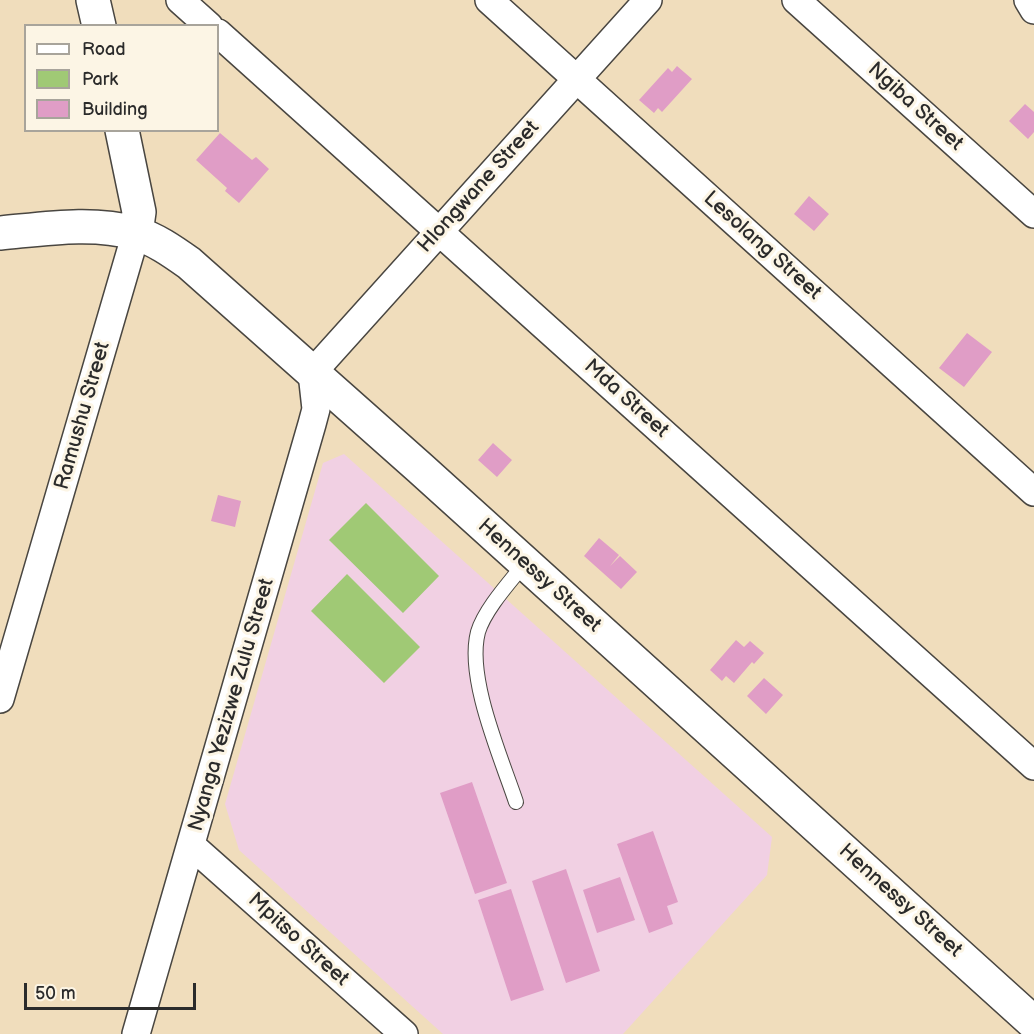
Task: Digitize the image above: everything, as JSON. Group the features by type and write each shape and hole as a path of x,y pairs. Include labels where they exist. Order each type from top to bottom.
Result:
{"street":[{"path":"93,0 99,24"},
{"path":"180,0 207,24"},
{"name":"Lesolang Street","path":"489,0 1034,492"},
{"name":"Hlongwane Street","path":"312,374 648,0"},
{"name":"Ngiba Street","path":"796,0 1034,214"},
{"path":"1028,0 1034,10"},
{"name":"Mda Street","path":"219,34 1034,765"},
{"name":"Ramushu Street","path":"0,699 136,233 139,212 122,132"},
{"name":"Hennessy Street","path":"0,233 64,227 105,228 136,233 165,246 189,263 1034,1023"},
{"name":"Nyanga Yezizwe Zulu Street","path":"136,1034 316,409 312,374"},
{"name":"Mpitso Street","path":"192,846 404,1034"}],"lane":[{"path":"516,802 482,699 475,658 479,631 496,598 525,563"}],"shaded area":[{"path":"344,454 772,837 767,875 623,1034 443,1034 239,850 225,804 323,463"}],"green space":[{"path":"366,503 439,576 403,613 329,540"},
{"path":"347,574 420,647 384,683 311,611"}],"building":[{"path":"677,66 692,79 662,112 658,108 654,113 639,100 668,68 672,72"},
{"path":"1025,104 1034,112 1034,132 1028,139 1009,121"},
{"path":"220,133 252,160 256,157 269,169 239,203 225,191 227,188 196,160"},
{"path":"809,196 829,214 814,231 794,214"},
{"path":"967,333 992,352 964,387 939,368"},
{"path":"493,443 512,460 497,477 478,460"},
{"path":"218,495 241,501 235,527 211,521"},
{"path":"599,538 619,555 610,566 620,556 637,572 621,589 584,556"},
{"path":"736,640 744,647 750,641 764,653 754,664 752,662 734,683 726,676 722,681 710,670"},
{"path":"764,678 783,695 766,714 747,696"},
{"path":"472,782 507,883 475,894 440,793"},
{"path":"653,831 678,902 667,906 673,924 649,933 617,844"},
{"path":"566,869 600,971 566,983 532,881"},
{"path":"620,877 635,920 597,933 583,890"},
{"path":"511,889 544,990 511,1001 478,900"}]}
